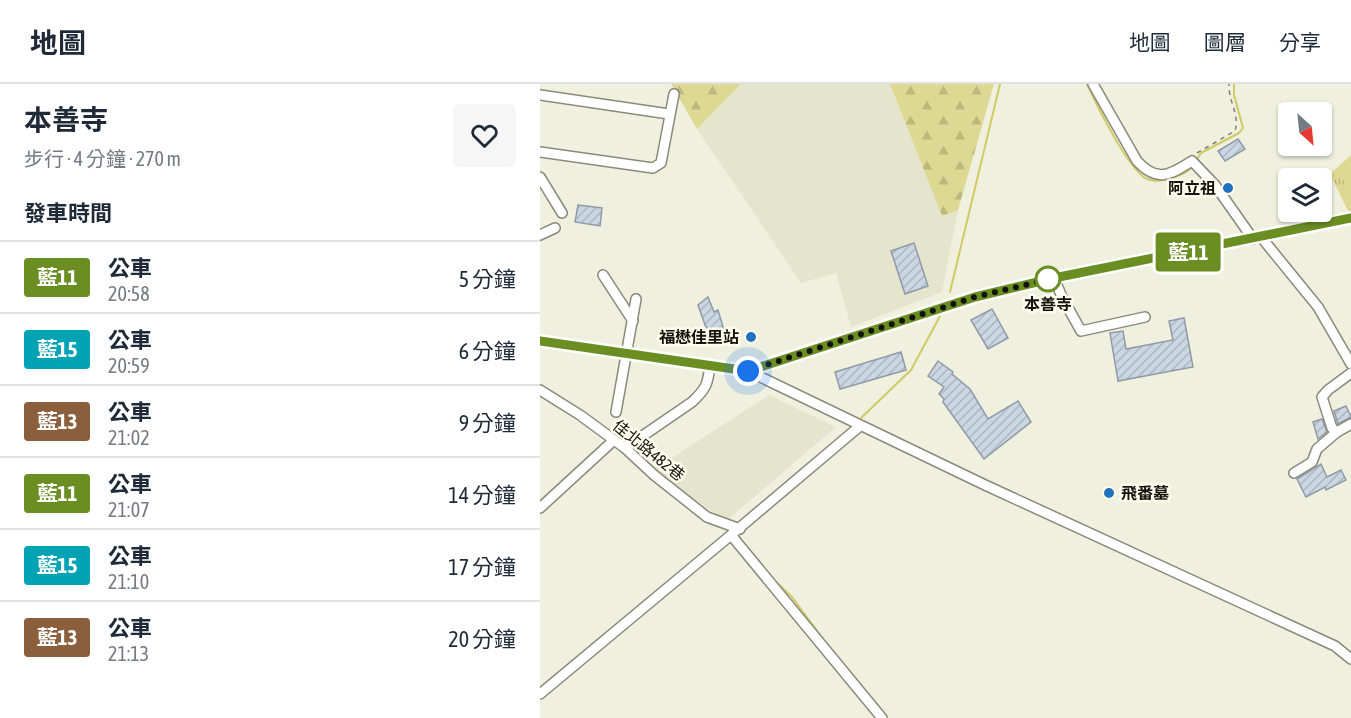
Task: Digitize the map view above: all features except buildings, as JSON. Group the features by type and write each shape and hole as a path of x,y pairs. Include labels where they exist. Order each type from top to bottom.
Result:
{"street":[{"path":"541,84 540,93 669,114"},
{"path":"1093,84 1137,161 1145,170 1155,175 1168,174 1195,164 1215,184 1257,238 1318,307 1351,364"},
{"path":"540,152 653,168 661,163 674,94"},
{"path":"540,177 562,213"},
{"path":"748,371 975,297 1054,278 1351,219"},
{"path":"540,235 555,228"},
{"path":"603,275 633,321"},
{"path":"1054,278 1081,331 1144,317"},
{"path":"616,412 636,299"},
{"path":"540,341 748,371 995,490 1335,646 1351,659"},
{"path":"625,448 701,394 708,383 710,365"},
{"path":"1337,432 1332,428 1322,397 1351,373"},
{"name":"佳北路482巷","path":"540,390 580,415 625,448 654,475 707,517 736,532"},
{"path":"1294,473 1312,462 1317,448 1351,424"},
{"path":"540,694 860,426"},
{"path":"540,508 614,440"},
{"path":"736,532 882,718"}],"path":[{"path":"1195,164 1198,152 1235,131 1238,123 1230,97 1229,84"}],"shaded area":[{"path":"741,84 890,84 942,216 958,210 942,292 851,327 836,273 801,283 697,129"},
{"path":"769,395 836,427 726,521 662,477 656,468"}],"green space":[{"path":"671,84 741,84 697,129"},
{"path":"890,84 994,84 958,210 942,216"},
{"path":"1351,155 1351,213 1332,178 1332,172"}],"waterway":[{"path":"950,292 1000,84"},
{"path":"1087,84 1129,161 1145,178 1155,181 1169,179 1183,174 1192,167"},
{"path":"1195,162 1201,153 1239,133 1243,128 1234,95 1234,84"},
{"path":"861,418 911,370 940,316"},
{"path":"738,536 743,542"},
{"path":"773,579 792,597 823,639"}],"bus line":[{"name":"藍11","path":"540,341 748,371 975,297 1054,278 1351,218"}],"place":[{"name":"阿立祖","path":"1228,188"},
{"name":"本善寺","path":"1048,279"},
{"name":"福懋佳里站","path":"751,337"},
{"name":"飛番墓","path":"1109,493"}],"route":[{"path":"748,371 975,297 1054,278 1048,279"}]}
